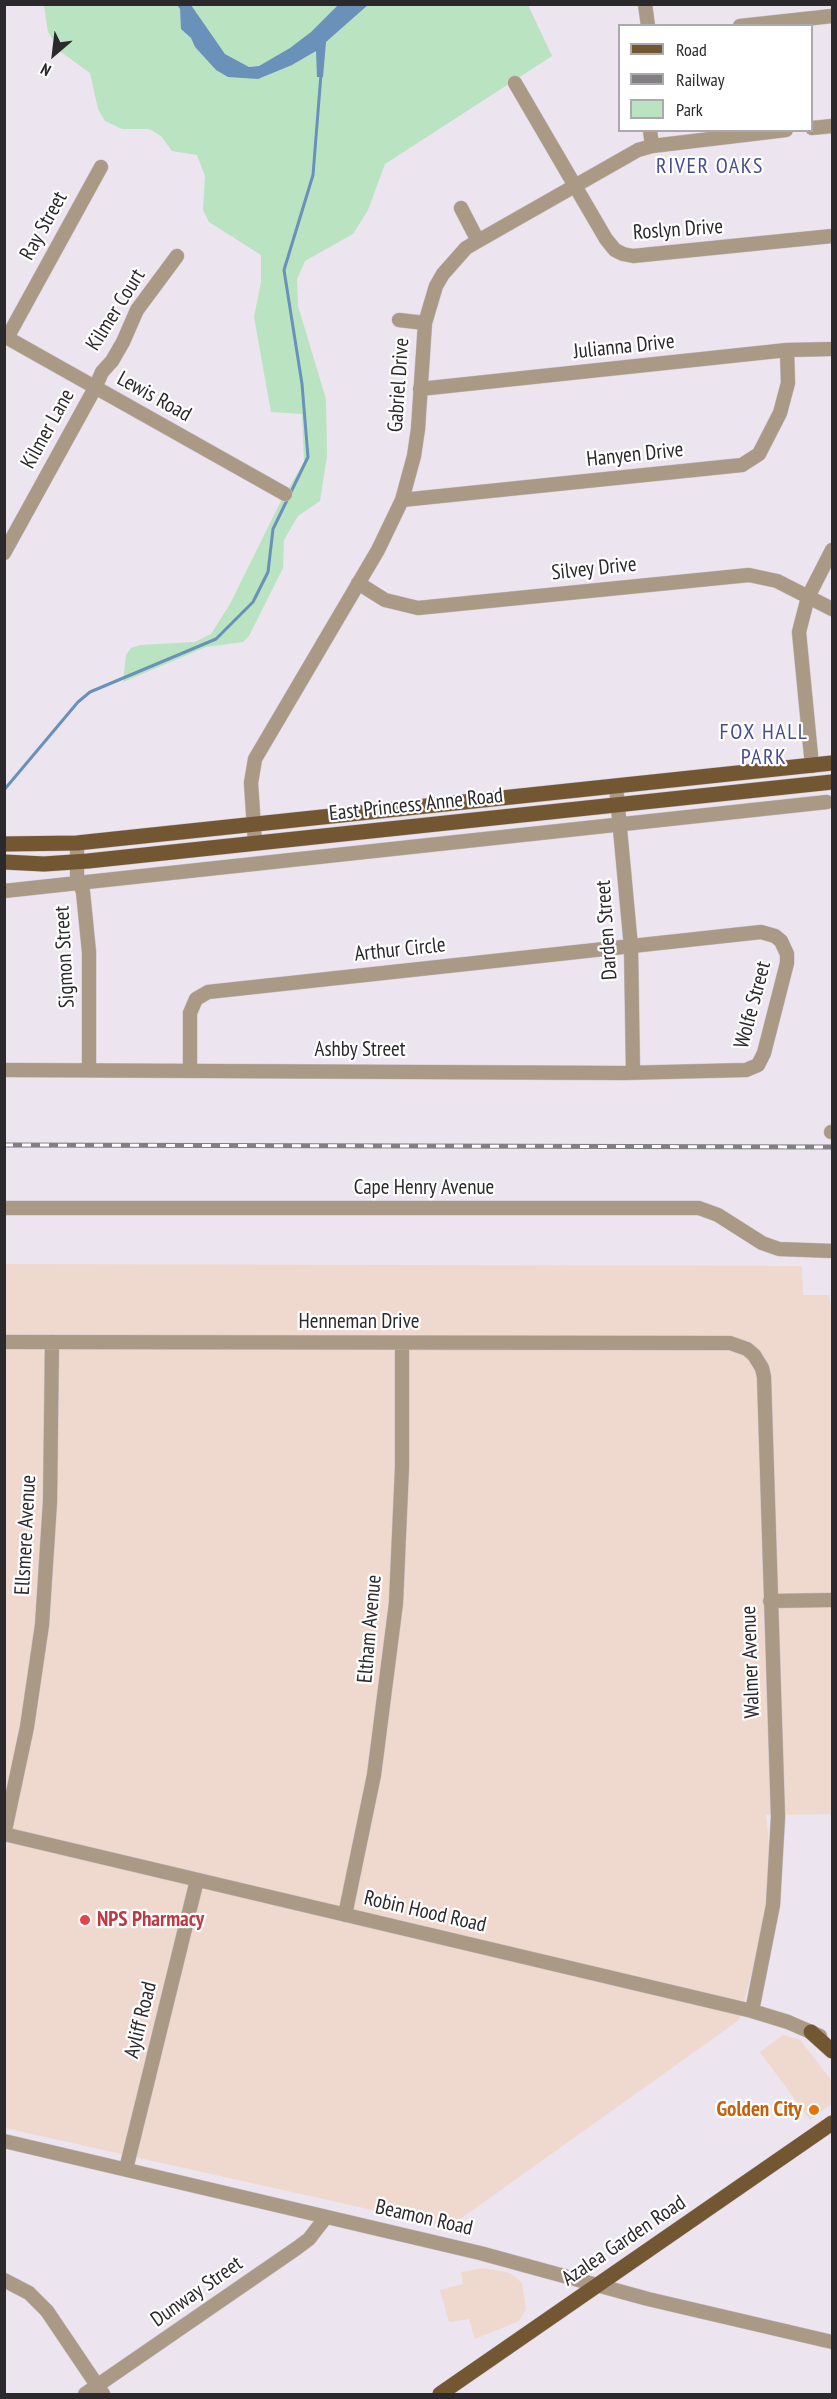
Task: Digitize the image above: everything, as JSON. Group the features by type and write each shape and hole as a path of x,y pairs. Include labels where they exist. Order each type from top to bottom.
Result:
{"main road":[{"name":"East Princess Anne Road","path":"4,844 77,843 832,763"},
{"name":"East Princess Anne Road","path":"4,862 44,864 77,862 832,782"},
{"path":"811,2032 832,2051"},
{"name":"Azalea Garden Road","path":"440,2394 832,2123"}],"street":[{"path":"645,4 648,24"},
{"path":"758,24 832,16"},
{"name":"Roslyn Drive","path":"515,82 609,244 623,254 633,256 832,236"},
{"path":"813,128 832,126"},
{"path":"650,132 652,146"},
{"name":"Gabriel Drive","path":"255,843 251,783 255,759 388,531 402,500 414,456 425,323 436,286 443,274 466,248 478,240 625,156 652,146 769,132"},
{"name":"Ray Street","path":"6,337 101,167"},
{"path":"461,208 478,240"},
{"name":"Kilmer Court","path":"95,388 102,372 118,352 137,310 177,256"},
{"path":"399,320 425,323"},
{"name":"Lewis Road","path":"6,337 285,494"},
{"name":"Julianna Drive","path":"420,389 787,350 832,349"},
{"name":"Hanyen Drive","path":"402,500 742,465 759,454 780,413 788,383 787,350"},
{"name":"Kilmer Lane","path":"4,553 95,388"},
{"path":"812,766 799,645 802,617 808,597 832,550"},
{"name":"Silvey Drive","path":"358,583 395,604 418,608 735,575 764,577 832,609"},
{"name":"Darden Street","path":"616,786 631,948 633,1072"},
{"path":"4,891 827,802"},
{"name":"Sigmon Street","path":"77,843 79,883 83,892 89,952 89,1070"},
{"name":"Wolfe Street","path":"683,941 761,932 776,936 787,954 787,963 762,1059 746,1071 715,1071"},
{"name":"Arthur Circle","path":"190,1070 190,1013 196,999 208,992 683,941"},
{"name":"Ashby Street","path":"4,1070 715,1071"},
{"name":"Cape Henry Avenue","path":"4,1208 699,1208 718,1215 762,1243 779,1248 832,1251"},
{"name":"Henneman Drive","path":"4,1342 713,1343"},
{"name":"Ellsmere Avenue","path":"5,1835 27,1727 42,1625 50,1502 52,1342"},
{"name":"Eltham Avenue","path":"345,1915 374,1775 396,1604 402,1467 402,1343"},
{"name":"Walmer Avenue","path":"713,1343 730,1343 747,1349 759,1361 764,1377 778,1795 777,1861 772,1917 752,2011"},
{"path":"770,1601 832,1600"},
{"name":"Robin Hood Road","path":"5,1835 752,2011 788,2022 832,2042"},
{"name":"Ayliff Road","path":"126,2169 197,1880"},
{"name":"Beamon Road","path":"4,2141 480,2253 597,2285 832,2342"},
{"name":"Dunway Street","path":"85,2394 100,2390 297,2248 309,2239 326,2217"},
{"path":"4,2280 29,2292 47,2311 100,2390"}],"shaded area":[{"path":"5,1264 802,1266 803,1295 829,1295 832,1313 832,1814 766,1815 771,1867 761,1939 739,2020 449,2227 5,2128"},
{"path":"783,2035 800,2040 832,2081 832,2103 810,2120 760,2052"},
{"path":"483,2268 510,2273 522,2283 526,2309 519,2321 475,2339 469,2319 449,2322 440,2290 463,2284 461,2272"}],"green space":[{"path":"44,5 177,5 180,9 182,29 216,70 292,65 317,50 317,77 326,42 368,5 528,5 552,56 385,164 368,210 353,234 305,261 297,279 298,306 326,399 327,456 320,501 298,516 284,540 283,568 249,636 243,642 206,647 123,682 126,655 131,648 140,645 195,642 211,634 230,604 280,503 304,462 302,414 271,412 254,317 261,282 261,255 209,222 203,210 205,176 197,155 172,151 161,136 149,129 122,129 105,121 98,109 90,73 61,52 48,32"},
{"path":"191,5 338,5 290,49 259,66 249,67 225,54"}],"water":[{"path":"177,5 191,5 225,54 249,67 259,66 290,48 311,32 338,5 368,5 326,42 323,77 317,77 316,51 292,65 258,79 228,77 216,70 181,29 180,9"}],"waterway":[{"path":"4,790 78,702 90,692 216,639 253,602 268,572 273,529 308,457 302,384 284,270 313,175 321,74"}],"railway":[{"path":"4,1145 832,1147"}],"place":[{"name":"NPS Pharmacy","path":"85,1920"},
{"name":"Golden City","path":"814,2110"}],"district":[{"name":"RIVER OAKS","path":"710,167"},
{"name":"FOX HALL PARK","path":"764,746"}]}
